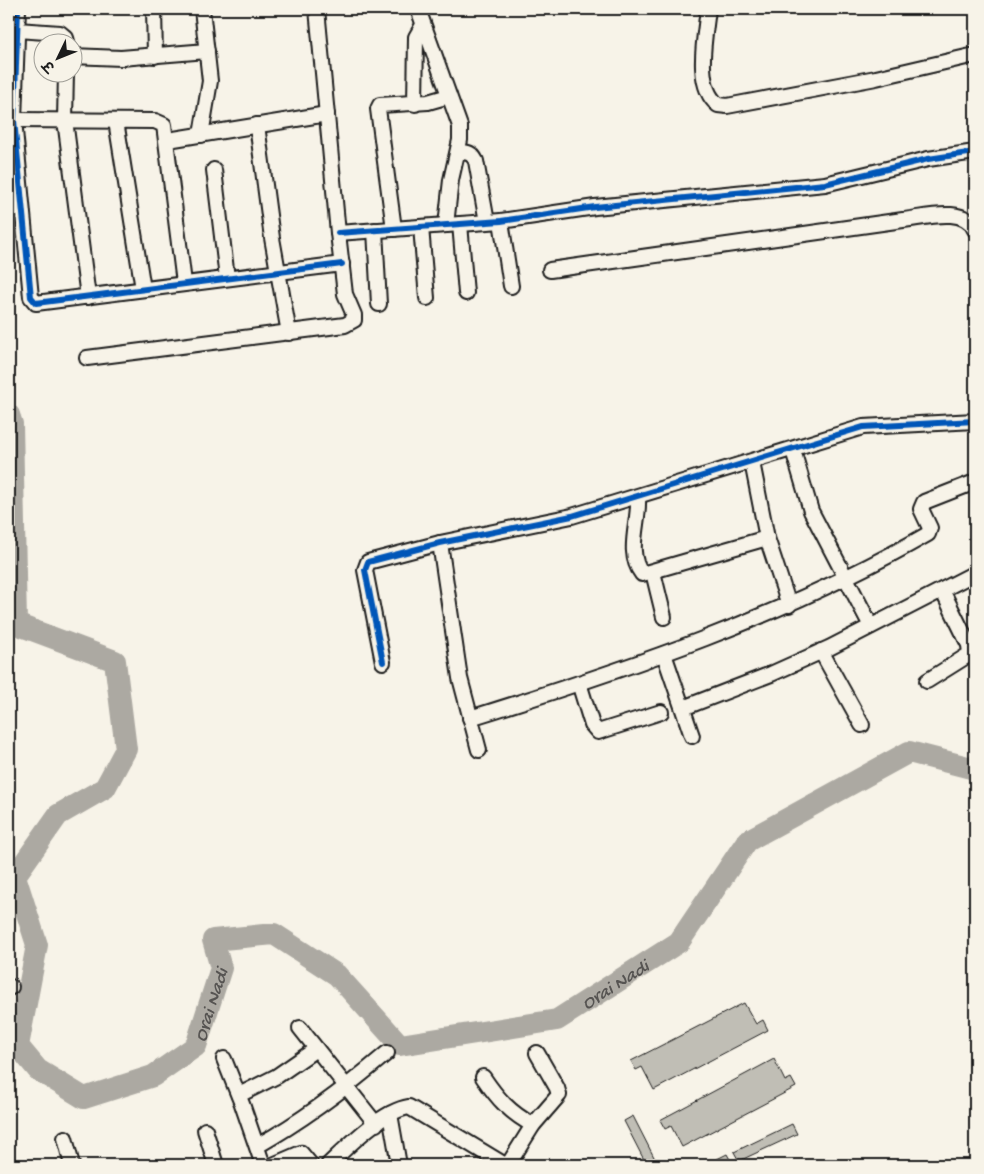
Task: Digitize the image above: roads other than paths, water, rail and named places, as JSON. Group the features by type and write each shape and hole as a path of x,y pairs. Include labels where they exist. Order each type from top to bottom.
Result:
{"street":[{"path":"18,9 14,120 31,296 36,303 41,304 184,283 342,264"},
{"path":"154,9 155,56"},
{"path":"201,135 209,93 202,9"},
{"path":"88,358 346,325 354,320 346,294 338,233 317,9"},
{"path":"418,9 449,96 457,112 460,126 459,152 451,180 453,225 466,293"},
{"path":"708,9 704,80 706,93 718,106 727,106 876,78 975,55"},
{"path":"415,104 416,37 423,25"},
{"path":"18,30 39,32"},
{"path":"82,57 155,56 207,51"},
{"path":"66,82 65,120 88,297"},
{"path":"394,229 378,109 382,103 415,104 449,96"},
{"path":"168,140 327,114"},
{"path":"14,120 161,122 166,129 168,140 184,283"},
{"path":"116,121 143,289"},
{"path":"257,125 278,272 289,333"},
{"path":"459,152 473,155 476,161 487,222"},
{"path":"338,233 502,221 614,205 825,184 928,158 975,152"},
{"path":"214,170 227,278"},
{"path":"550,270 903,220 957,215 966,218 975,230"},
{"path":"502,221 511,286"},
{"path":"421,227 427,298"},
{"path":"375,230 379,304"},
{"path":"383,662 365,566 368,562 375,559 440,543 572,516 863,428 975,421"},
{"path":"792,450 811,511 871,626"},
{"path":"752,462 767,538 789,605"},
{"path":"470,718 664,654 789,605 845,579 928,534 930,528 921,509 924,502 975,482"},
{"path":"638,497 639,512 633,542 639,570 642,574 767,538"},
{"path":"440,543 460,678 479,750"},
{"path":"653,572 664,617"},
{"path":"683,708 771,674 821,651 975,573"},
{"path":"928,681 970,654 969,644 942,590"},
{"path":"821,651 862,725"},
{"path":"664,654 692,736"},
{"path":"579,683 592,726 598,732 661,712"},
{"path":"300,1028 376,1124"},
{"path":"239,1096 277,1076 316,1049"},
{"path":"257,1146 286,1130 346,1088 387,1052"},
{"path":"328,1165 352,1142 376,1124 400,1108 409,1107 502,1164 559,1095 537,1053"},
{"path":"224,1059 263,1165"},
{"path":"484,1078 504,1105 533,1125"},
{"path":"390,1114 399,1165"},
{"path":"205,1130 216,1165"},
{"path":"66,1138 72,1165"},
{"path":"273,1165 301,1153 312,1165"}],"waterway":[{"name":"Orai Nadi","path":"9,415 12,424 16,624 115,661 126,749 105,788 58,815 15,876 37,945 18,1046 38,1070 84,1098 153,1076 196,1046 221,968 213,940 274,934 337,975 400,1045 557,1020 679,942 747,841 909,752 975,769"}]}
